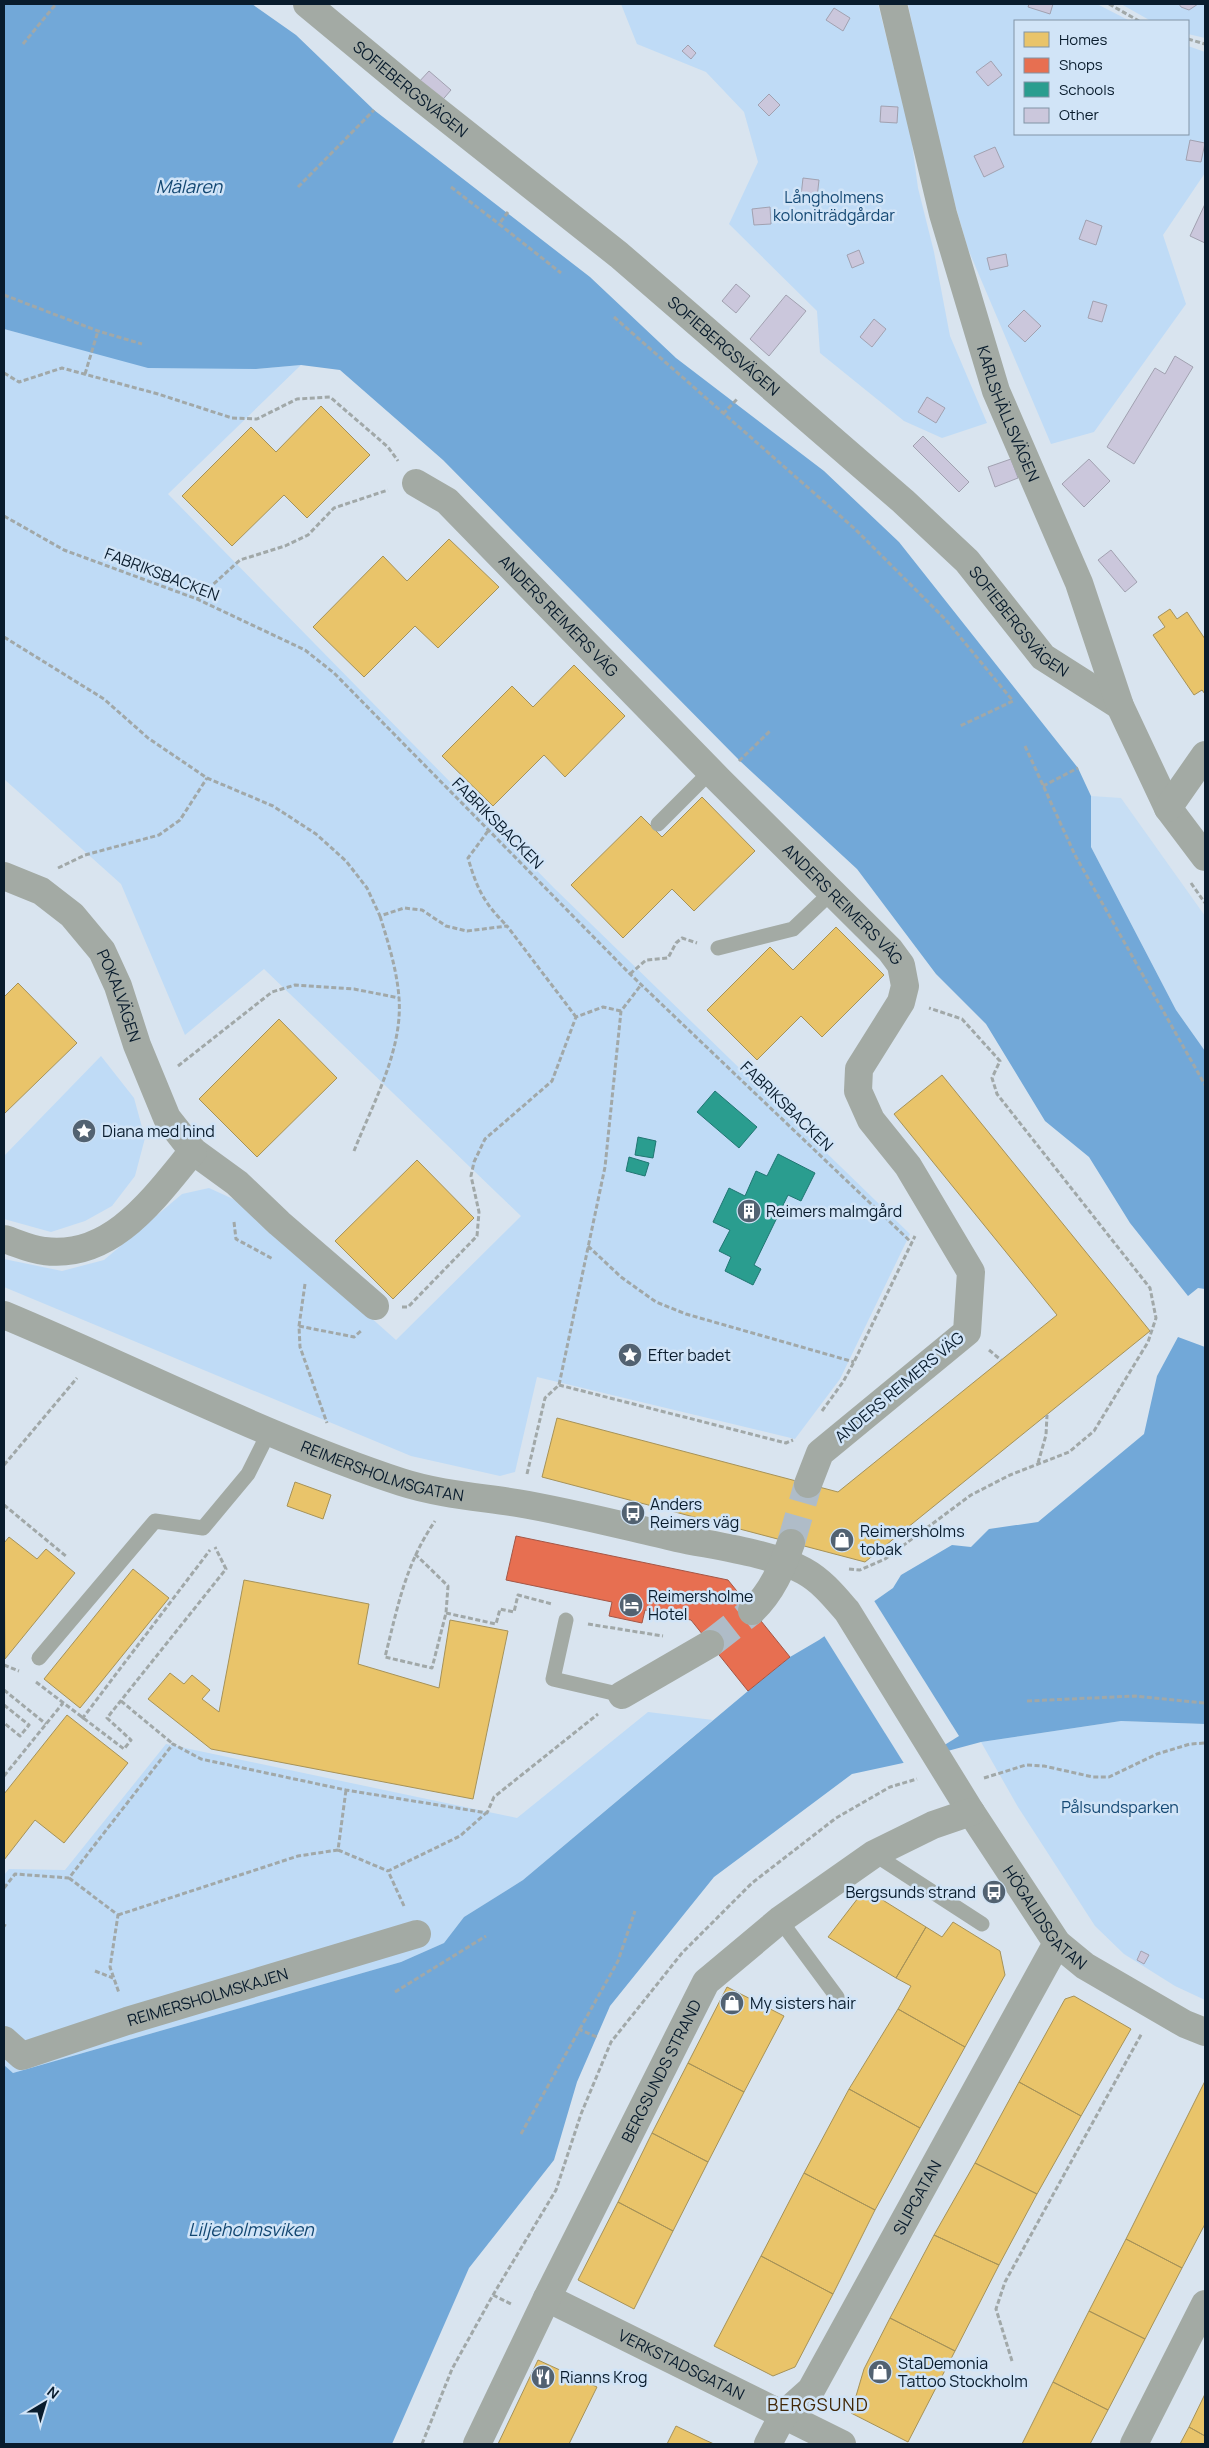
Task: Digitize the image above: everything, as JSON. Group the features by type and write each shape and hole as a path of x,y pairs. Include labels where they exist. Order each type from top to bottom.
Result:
{"street":[{"name":"SOFIEBERGSVÄGEN","path":"308,4 412,91 619,255 903,501 967,561 1043,657 1120,706"},
{"name":"KARLSHÄLLSVÄGEN","path":"893,4 943,214 996,390 1079,583 1120,706 1168,808 1205,857"},
{"name":"ANDERS REIMERS VÄG","path":"416,483 447,501 710,771 890,950 901,966 905,986 901,1002 859,1069 858,1091 871,1120 908,1166 971,1272 967,1332 813,1443 808,1484"},
{"path":"1168,808 1205,755"},
{"name":"POKALVÄGEN","path":"4,876 41,891 72,915 102,951 118,986 137,1045 167,1118 192,1151 237,1183 279,1223 374,1306"},
{"path":"4,1240 44,1252 74,1252 100,1244 144,1210 192,1151"},
{"name":"REIMERSHOLMSGATAN","path":"4,1315 94,1353 269,1432 404,1483 448,1493 520,1503 787,1553 804,1571 825,1586 846,1611 934,1751"},
{"path":"752,1611 765,1598 787,1553"},
{"path":"622,1694 707,1646"},
{"name":"HÖGALIDSGATAN","path":"934,1751 971,1812 1057,1943 1085,1966 1184,2024 1205,2032"},
{"name":"BERGSUNDS STRAND","path":"477,2444 547,2298 706,1982 780,1920 874,1854 933,1825 971,1812"},
{"name":"REIMERSHOLMSKAJEN","path":"4,2040 22,2056 128,2021 417,1934"},
{"name":"SLIPGATAN","path":"768,2444 783,2415 811,2390 1057,1943"},
{"name":"VERKSTADSGATAN","path":"547,2298 842,2444"},
{"path":"1134,2444 1205,2304"}],"lane":[{"path":"658,824 710,771"},
{"path":"718,948 793,929 832,892"},
{"path":"39,1658 155,1521 203,1528 248,1474 269,1432"},
{"path":"566,1620 553,1679 622,1694"},
{"path":"874,1854 982,1924"},
{"path":"780,1920 837,1997"}],"path":[{"path":"23,44 56,4"},
{"path":"1109,4 1137,20"},
{"path":"1189,39 1205,44"},
{"path":"298,187 374,110"},
{"path":"451,187 561,273"},
{"path":"498,224 508,212"},
{"path":"4,295 98,331 142,344"},
{"path":"614,318 855,529 946,620 1013,701 960,726"},
{"path":"85,374 98,331"},
{"path":"4,373 19,382 62,368 158,394 232,418 257,419 296,399 330,397 388,447 416,483 393,488 334,508 308,535 285,546 240,560 197,599"},
{"name":"FABRIKSBACKEN","path":"4,516 64,550 197,599 305,650 334,673 641,985 912,1242"},
{"path":"4,637 104,699 148,738 208,778 273,806 316,834 346,860 367,888 380,916 392,956 399,998 396,1042 354,1151"},
{"path":"740,761 771,730"},
{"path":"1025,746 1075,855 1205,1085"},
{"path":"1044,786 1078,768"},
{"path":"56,869 85,855 159,835 180,820 208,778"},
{"path":"488,831 468,858 475,883 488,907 507,926 576,1017"},
{"path":"380,916 404,908 422,910 446,926 467,931 507,926"},
{"path":"630,974 646,960 668,958 676,943"},
{"path":"173,1072 198,1049 242,1018 272,992 295,985 354,989 399,998"},
{"path":"528,1469 545,1398 559,1385 588,1246 604,1167 621,1011 641,985"},
{"path":"860,1570 885,1560 971,1495 1069,1452 1094,1431 1148,1342 1156,1318 1150,1288 996,1094 992,1078 1000,1060 962,1019 937,1010 901,1002"},
{"path":"374,1306 408,1307 478,1236 479,1212 471,1176 474,1162 485,1139 552,1081 576,1017 604,1007 621,1011"},
{"path":"559,1385 786,1443 813,1443 931,1207"},
{"path":"236,1239 280,1263"},
{"path":"588,1246 621,1277 656,1302 686,1314 854,1362"},
{"path":"306,1278 299,1326 300,1348 327,1423"},
{"path":"299,1326 354,1337"},
{"path":"4,1464 79,1376"},
{"path":"1038,1464 1046,1436 1047,1415"},
{"path":"4,1505 67,1557"},
{"path":"415,1554 448,1586 446,1613 432,1668 385,1657 405,1575 415,1554 439,1517"},
{"path":"33,1679 82,1719 124,1749 132,1740 107,1718 226,1569 214,1545 82,1719"},
{"path":"446,1613 496,1624 500,1609 514,1612 518,1595 549,1602 566,1620 688,1640 707,1646"},
{"path":"4,1690 46,1724"},
{"path":"388,1871 460,1836 487,1812 494,1796 622,1694"},
{"path":"1027,1701 1135,1696 1205,1702"},
{"path":"121,1701 173,1744 201,1759 346,1790 487,1812"},
{"path":"4,1776 63,1703"},
{"path":"4,1705 29,1725 20,1736 4,1723"},
{"path":"980,1778 992,1777 1026,1765 1044,1766 1093,1777 1109,1777 1157,1754 1190,1744 1205,1743"},
{"path":"69,1878 173,1744"},
{"path":"338,1850 346,1790"},
{"path":"118,1915 298,1856 338,1850 388,1871 417,1934"},
{"path":"4,1888 15,1874 69,1878 118,1915"},
{"path":"521,2134 578,2029 618,1961 635,1911"},
{"path":"118,1915 110,1967 128,2021"},
{"path":"394,1992 486,1936"},
{"path":"95,1971 114,1978"},
{"path":"578,2029 597,2037"},
{"path":"1012,2360 996,2309 1005,2282 1143,2030"},
{"path":"493,2295 506,2302"}],"shaded area":[{"path":"1091,796 1121,798 1205,916 1205,1051 1176,1010 1091,847"}],"green space":[{"name":"Långholmens koloniträdgårdar","path":"621,4 878,4 911,136 918,188 934,252 950,336 987,423 942,438 904,421 820,353 817,311 729,224 758,162 744,112 706,72 637,44"},
{"path":"908,4 1097,4 1128,20 1014,20 1014,135 1189,135 1189,46 1205,52 1205,173 1163,235 1186,304 1094,432 1051,444 968,249 936,139"},
{"path":"1121,4 1205,4 1205,38 1189,34 1189,20 1149,20"},
{"path":"4,329 92,352 256,369 301,365 168,494 554,888 910,1234 840,1379 795,1439 537,1377 515,1472 500,1476 411,1456 4,1287 4,1259 62,1271 104,1260 182,1194 209,1188 242,1203 396,1340 521,1216 264,969 185,1035 121,884 4,779"},
{"path":"101,1056 134,1098 145,1138 135,1176 112,1206 85,1221 51,1232 4,1219 4,1156"},
{"path":"648,1712 713,1720 523,1880 464,1917 444,1943 401,1962 13,2073 4,2065 4,1875 9,1869 65,1870 166,1744 517,1818"},
{"name":"Pålsundsparken","path":"1121,1721 1205,1724 1205,2000 1175,1986 1124,1954 1095,1926 1018,1807 981,1742"}],"water":[{"name":"Mälaren","path":"4,4 252,4 296,35 374,110 590,277 676,358 824,471 899,542 1078,768 1091,796 1091,847 1176,1010 1205,1051 1205,1289 1198,1288 1188,1296 1130,1223 1089,1157 1045,1121 986,1024 936,974 857,869 740,761 443,460 340,370 301,365 256,369 148,368 4,329"},
{"name":"Liljeholmsviken","path":"1178,1337 1205,1347 1205,1724 1121,1721 981,1742 903,1763 852,1774 714,1877 610,2006 577,2082 554,2160 469,2268 392,2444 4,2444 4,2065 13,2073 401,1962 444,1943 464,1917 523,1880 790,1657 819,1640 893,1588 901,1575 952,1545 971,1547 989,1529 1038,1522 1144,1434 1157,1376"}],"pier":[{"path":"873,1599 959,1736 917,1762 905,1765 823,1634"}],"building: Homes":[{"path":"321,406 370,455 307,518 284,495 232,546 182,496 251,427 276,452"},
{"path":"449,539 499,587 438,648 415,626 364,677 313,627 383,556 407,581"},
{"path":"1170,609 1177,619 1187,612 1205,639 1205,694 1202,690 1194,695 1153,635 1165,627 1158,617"},
{"path":"574,665 625,716 565,777 544,755 493,806 442,756 512,686 533,707"},
{"path":"702,797 755,851 694,911 672,889 623,938 571,885 641,816 662,837"},
{"path":"836,927 884,975 822,1037 801,1016 757,1060 707,1010 770,947 793,970"},
{"path":"18,983 77,1043 4,1114 4,997"},
{"path":"279,1019 337,1078 257,1157 199,1099"},
{"path":"942,1075 1150,1331 865,1562 542,1477 557,1418 838,1492 1057,1315 894,1114"},
{"path":"417,1160 474,1218 393,1299 335,1241"},
{"path":"295,1482 331,1495 323,1519 287,1506"},
{"path":"9,1537 37,1559 46,1549 75,1573 5,1659 4,1543"},
{"path":"133,1569 169,1598 80,1708 44,1679"},
{"path":"244,1580 369,1604 358,1664 439,1688 450,1620 508,1631 473,1799 211,1749 148,1699 170,1673 184,1684 192,1675 210,1690 202,1699 219,1712"},
{"path":"67,1715 128,1763 64,1843 35,1820 4,1860 4,1794"},
{"path":"865,1889 926,1927 896,1978 828,1937"},
{"path":"953,1922 1000,1951 1005,1975 965,2047 898,2009 911,1986 896,1978 926,1927 942,1937"},
{"path":"727,1987 784,2016 744,2092 688,2063"},
{"path":"1074,1996 1131,2029 1081,2116 1019,2082 1065,1999"},
{"path":"898,2009 965,2047 920,2128 849,2089"},
{"path":"688,2063 744,2092 708,2162 652,2133"},
{"path":"1205,2081 1205,2224 1182,2268 1126,2239"},
{"path":"1019,2082 1081,2116 1037,2194 975,2163"},
{"path":"849,2089 920,2128 875,2210 804,2173"},
{"path":"652,2133 708,2162 673,2231 618,2202"},
{"path":"975,2163 1037,2194 999,2265 934,2235"},
{"path":"804,2173 875,2210 833,2294 761,2256"},
{"path":"618,2202 673,2231 634,2309 578,2280"},
{"path":"934,2235 999,2265 955,2351 890,2318"},
{"path":"1126,2239 1182,2268 1145,2339 1089,2311"},
{"path":"761,2256 833,2294 795,2367 773,2376 714,2346"},
{"path":"1089,2311 1145,2339 1108,2410 1053,2382"},
{"path":"890,2318 955,2351 908,2442 851,2413 864,2369"},
{"path":"538,2360 597,2387 569,2444 498,2444"},
{"path":"1053,2382 1108,2410 1090,2444 1022,2444"},
{"path":"1205,2394 1205,2436 1189,2427"},
{"path":"676,2426 705,2440 714,2444 667,2444"},
{"path":"1189,2427 1205,2436 1205,2444 1180,2444"}],"building: Shops":[{"path":"516,1536 728,1580 790,1657 748,1691 691,1620 645,1610 642,1623 609,1616 612,1602 506,1580"}],"building: Schools":[{"path":"715,1091 757,1127 739,1148 697,1112"},
{"path":"638,1137 656,1141 653,1158 635,1155"},
{"name":"Reimers malmgård","path":"778,1154 815,1173 801,1201 788,1195 754,1265 761,1269 753,1285 725,1271 731,1257 719,1251 730,1230 713,1222 729,1188 745,1196 756,1171 767,1176"},
{"path":"629,1157 649,1163 645,1176 626,1171"}],"building: Other":[{"path":"1029,4 1053,4 1050,14 1028,7"},
{"path":"1179,4 1198,4 1189,10 1181,7"},
{"path":"834,8 850,18 843,31 826,20"},
{"path":"688,45 696,53 691,59 682,51"},
{"path":"991,61 1002,75 988,86 976,72"},
{"path":"429,71 451,90 439,104 417,84"},
{"path":"769,94 780,105 769,116 758,105"},
{"path":"881,106 898,107 897,123 880,122"},
{"path":"1190,140 1205,143 1201,162 1186,160"},
{"path":"995,147 1004,167 984,177 974,156"},
{"path":"803,178 819,180 817,198 801,196"},
{"path":"1205,204 1205,243 1190,236"},
{"path":"770,207 771,224 754,225 752,209"},
{"path":"1086,220 1102,226 1096,245 1079,239"},
{"path":"859,250 864,263 852,268 847,255"},
{"path":"1006,254 1008,266 990,270 987,258"},
{"path":"736,284 750,296 736,313 722,301"},
{"path":"786,295 806,311 769,356 750,339"},
{"path":"1093,301 1107,305 1102,322 1088,318"},
{"path":"1024,310 1041,326 1025,342 1008,326"},
{"path":"874,319 886,329 872,347 860,337"},
{"path":"1175,356 1193,367 1134,464 1107,447 1155,368 1165,374"},
{"path":"927,397 945,408 936,423 918,412"},
{"path":"923,436 969,482 959,492 913,446"},
{"path":"1011,459 1018,478 995,487 988,467"},
{"path":"1089,459 1110,481 1084,507 1062,484"},
{"path":"1111,550 1137,582 1125,592 1098,560"},
{"path":"1141,1951 1149,1955 1144,1964 1137,1960"}],"tunnel":[{"path":"791,1543 808,1484"},
{"path":"710,1644 752,1611"}],"place":[{"name":"Diana med hind","path":"84,1131"},
{"name":"Reimers malmgård","path":"749,1211"},
{"name":"Efter badet","path":"630,1355"},
{"name":"Anders Reimers väg","path":"633,1513"},
{"name":"Reimersholms tobak","path":"842,1540"},
{"name":"Reimersholme Hotel","path":"631,1605"},
{"name":"Bergsunds strand","path":"994,1892"},
{"name":"My sisters hair","path":"732,2003"},
{"name":"StaDemonia Tattoo Stockholm","path":"880,2372"},
{"name":"Rianns Krog","path":"543,2377"}],"district":[{"name":"BERGSUND","path":"818,2404"}]}
